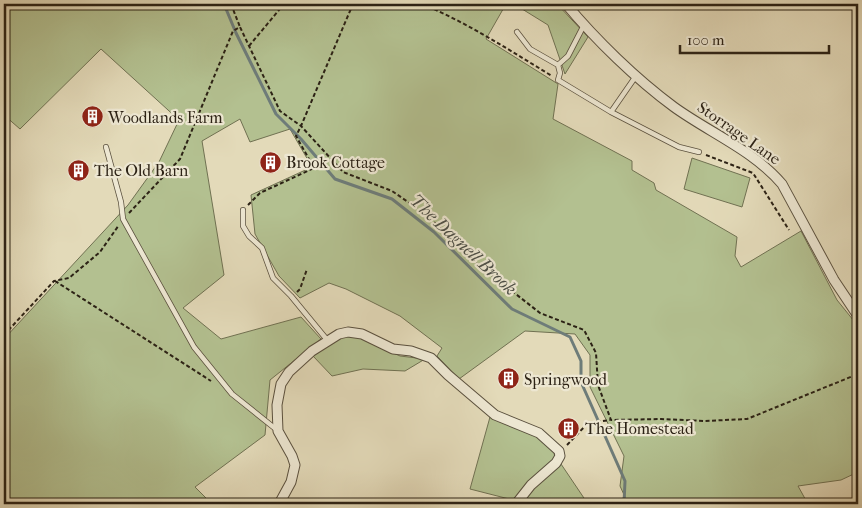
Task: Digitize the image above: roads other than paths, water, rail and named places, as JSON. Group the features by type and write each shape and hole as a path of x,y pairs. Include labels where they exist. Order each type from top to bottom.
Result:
{"street":[{"name":"Storrage Lane","path":"566,4 584,25 674,107 738,147 772,172 782,184 834,280 858,316"},
{"path":"279,504 291,482 295,465 278,431 277,405 281,384 304,358 339,334 348,332 362,334 393,349 431,358 495,415 539,433 559,451 560,456 556,463 532,485 516,504"}],"lane":[{"path":"558,65 568,56 584,25"},
{"path":"517,32 530,49 558,65 560,73 558,80 611,112 679,147 699,152"},
{"path":"611,112 637,75"},
{"path":"106,147 121,202 123,219 194,347 232,394 278,431"},
{"path":"243,210 243,226 249,236 262,248 272,278 291,296 328,341"}],"waterway":[{"name":"The Dagnell Brook","path":"224,4 236,33 276,114 301,139 335,179 392,199 434,232 512,309 570,337 581,361 581,382 625,481 624,504"}],"place":[{"name":"Woodlands Farm","path":"92,117"},
{"name":"Brook Cottage","path":"270,162"},
{"name":"The Old Barn","path":"78,170"},
{"name":"Springwood","path":"508,379"},
{"name":"The Homestead","path":"569,428"}]}
